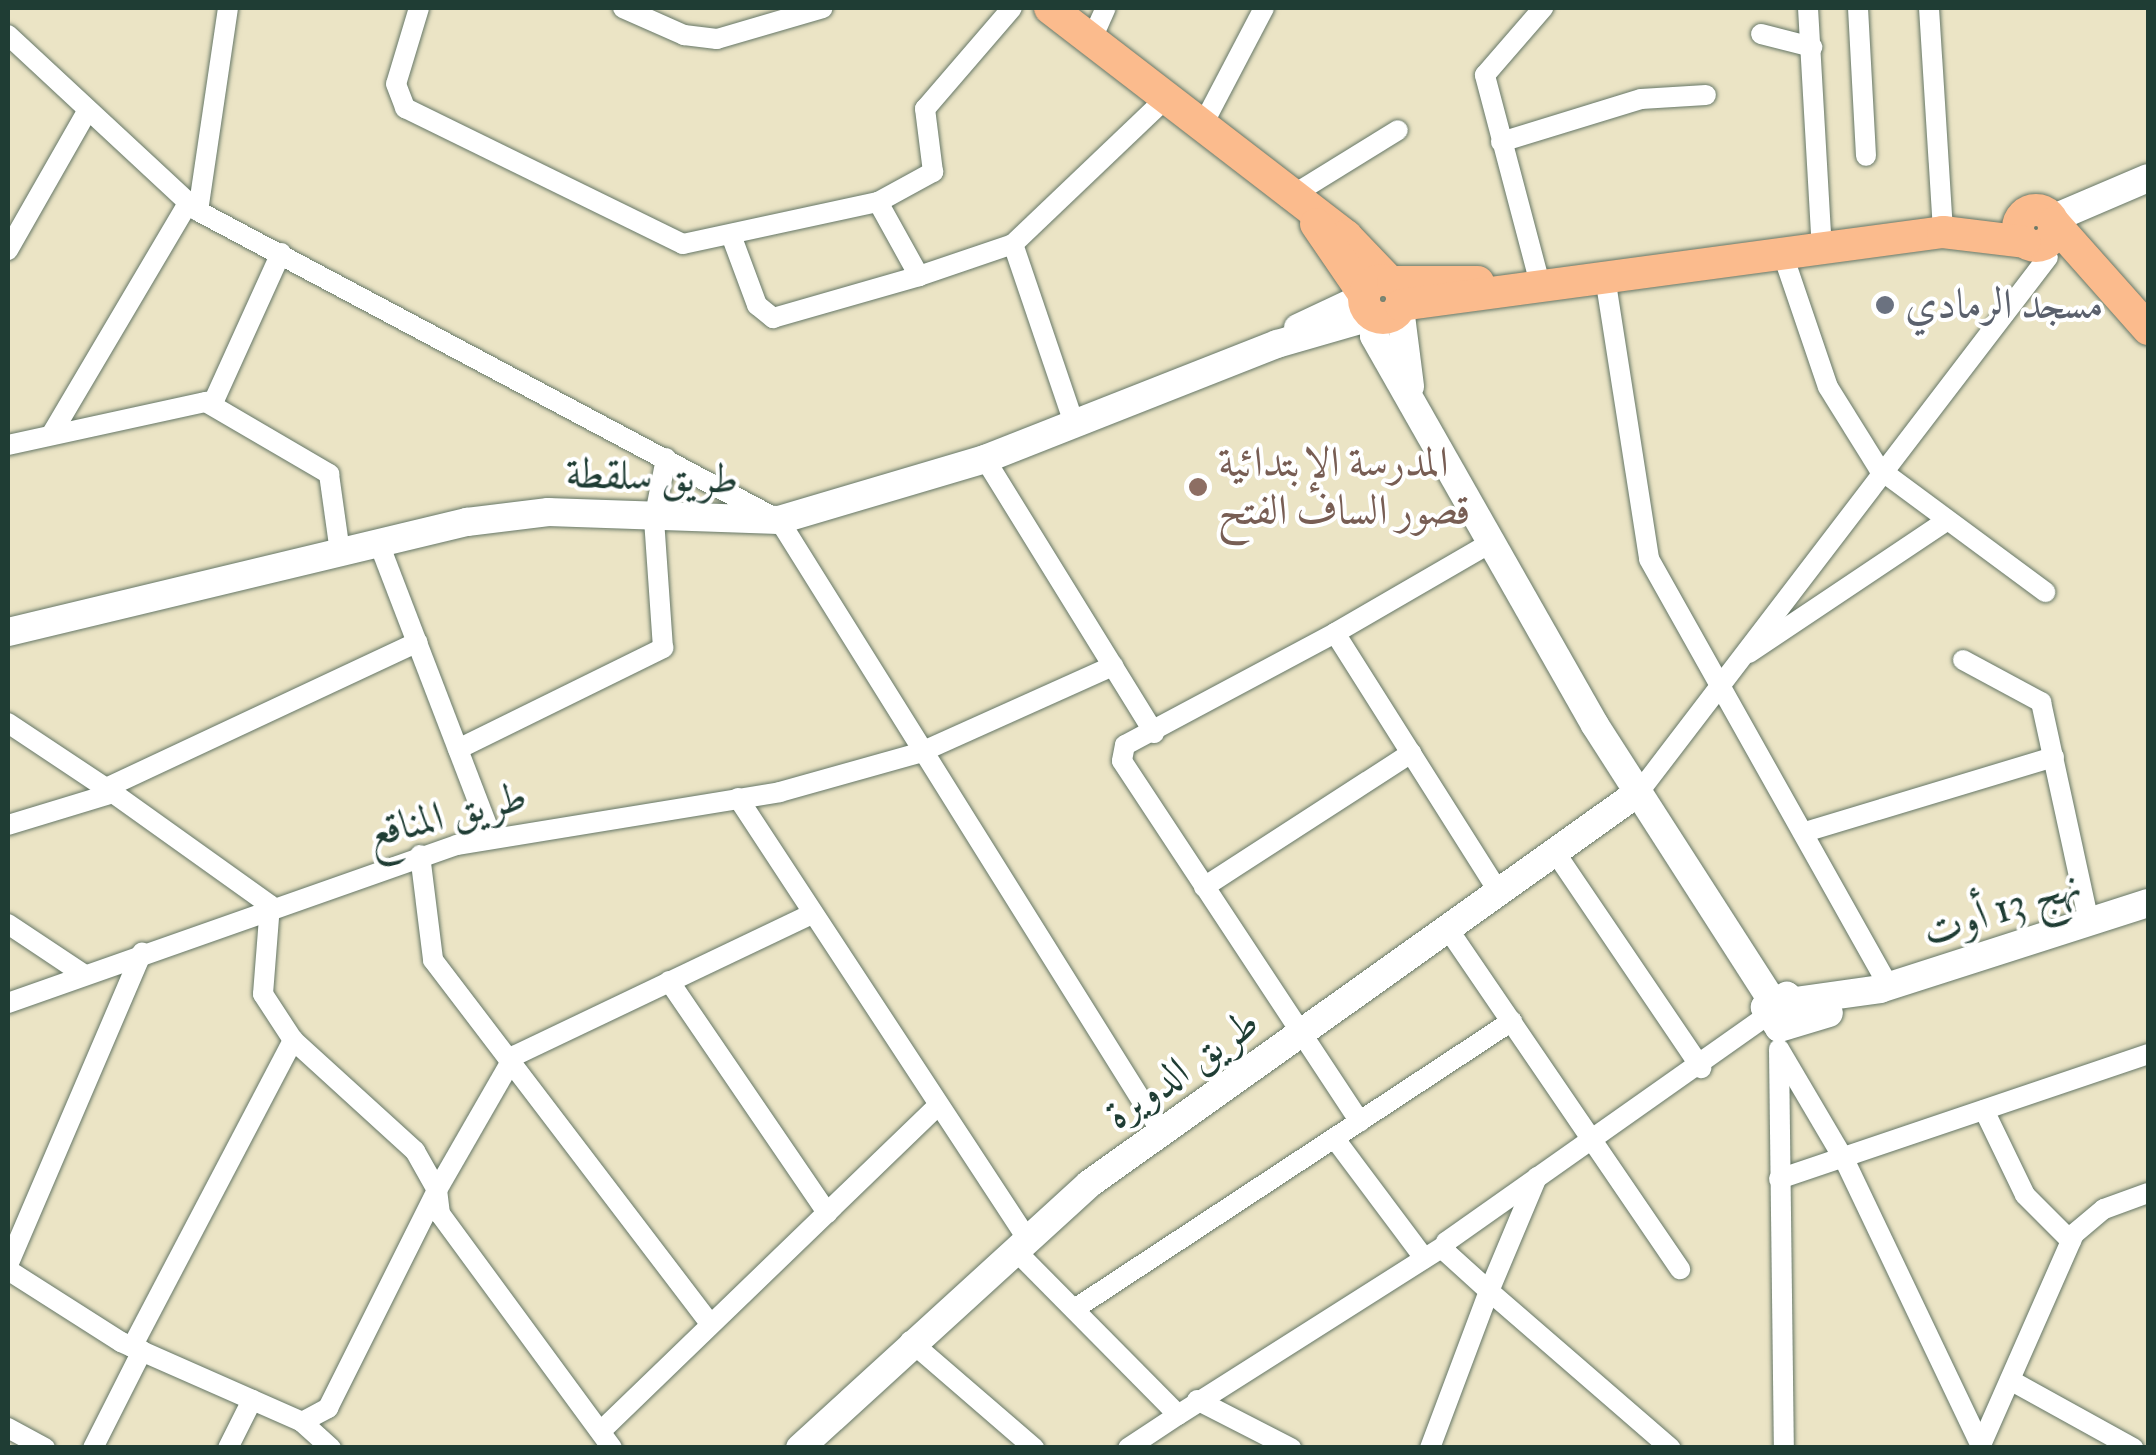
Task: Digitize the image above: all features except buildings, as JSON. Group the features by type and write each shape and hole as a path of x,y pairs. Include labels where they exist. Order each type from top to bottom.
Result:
{"main road":[{"path":"1050,8 1300,207 1383,300 1952,232 2040,233 2148,329"}],"street":[{"path":"51,435 193,207 228,8"},
{"path":"419,8 396,84 405,108 677,242 731,235 878,202 933,172 926,109 1012,8"},
{"path":"623,8 717,39 823,8"},
{"path":"1091,41 1106,8"},
{"path":"1200,130 1264,8"},
{"path":"1523,282 1488,66 1543,8"},
{"path":"1808,8 1822,250"},
{"path":"1858,8 1866,156"},
{"path":"1928,8 1952,232"},
{"path":"1761,34 1812,47"},
{"path":"8,35 193,207 778,520 919,753 1160,1130"},
{"path":"1501,142 1641,100 1706,94"},
{"path":"731,235 758,305 773,318 920,276 1013,244 1163,101"},
{"path":"8,250 88,110"},
{"path":"1300,207 1398,130"},
{"path":"1638,792 1720,690 1878,470 2040,233 2148,178"},
{"path":"878,202 920,276"},
{"path":"1013,244 1074,426"},
{"path":"212,405 281,253"},
{"path":"1783,255 1828,386 1878,470 2045,592"},
{"path":"1605,276 1641,534 1720,690 1805,832 1884,988"},
{"path":"1383,300 1374,336 1638,792 1781,1019 1981,1446"},
{"name":"طريق سلقطة","path":"8,632 378,541 548,512 654,520 778,520 985,459 1383,300"},
{"path":"8,445 212,405 330,474 340,552"},
{"path":"458,749 663,648 654,520 666,458"},
{"path":"985,459 1154,732"},
{"path":"1745,655 1946,521"},
{"path":"378,541 492,838"},
{"path":"1360,1122 1122,761 1125,745 1336,633 1492,542"},
{"path":"1336,633 1499,892"},
{"path":"8,826 110,790 417,642"},
{"path":"1963,660 2037,696 2054,757 2089,924"},
{"name":"طريق المناقع","path":"8,1003 270,905 420,856 492,838 738,798 919,753 1114,666"},
{"path":"8,724 110,790 270,905 263,994 293,1040 415,1151 437,1190 440,1214 607,1439 707,1320 827,1213 938,1106"},
{"path":"1204,886 1411,753"},
{"path":"1805,832 2054,757"},
{"name":"طريق الدويرة","path":"800,1448 910,1341 1020,1243 1160,1130 1638,792"},
{"path":"738,798 938,1106 1020,1243 1178,1415"},
{"path":"1555,852 1701,1068"},
{"path":"420,856 432,960 514,1056 707,1320"},
{"name":"نهج 13 أوت","path":"1781,1019 2148,903"},
{"path":"302,1422 328,1408 437,1190 514,1056 812,914"},
{"path":"8,924 83,974"},
{"path":"1448,928 1680,1269"},
{"path":"142,952 8,1268 137,1349 302,1422 331,1448"},
{"path":"669,982 827,1213"},
{"path":"1128,1448 1196,1400 1444,1246 1538,1177 1781,1019"},
{"path":"1781,1019 1779,1179 1784,1448"},
{"path":"1076,1308 1512,1020"},
{"path":"93,1448 137,1349 293,1040"},
{"path":"1779,1179 1845,1161 2148,1054"},
{"path":"1984,1110 2025,1195 2071,1241"},
{"path":"1335,1139 1424,1258"},
{"path":"1430,1448 1489,1291 1538,1177"},
{"path":"1981,1446 2071,1241 2104,1209 2148,1193"},
{"path":"1444,1246 1489,1291 1670,1448"},
{"path":"910,1341 1034,1448"},
{"path":"2010,1380 2133,1448"},
{"path":"228,1448 252,1400"},
{"path":"1196,1400 1291,1448"},
{"path":"8,1428 45,1448"}],"place":[{"name":"مسجد الرمادي","path":"1885,305"},
{"name":"المدرسة الإبتدائية قصور الساف الفتح","path":"1198,487"}]}
